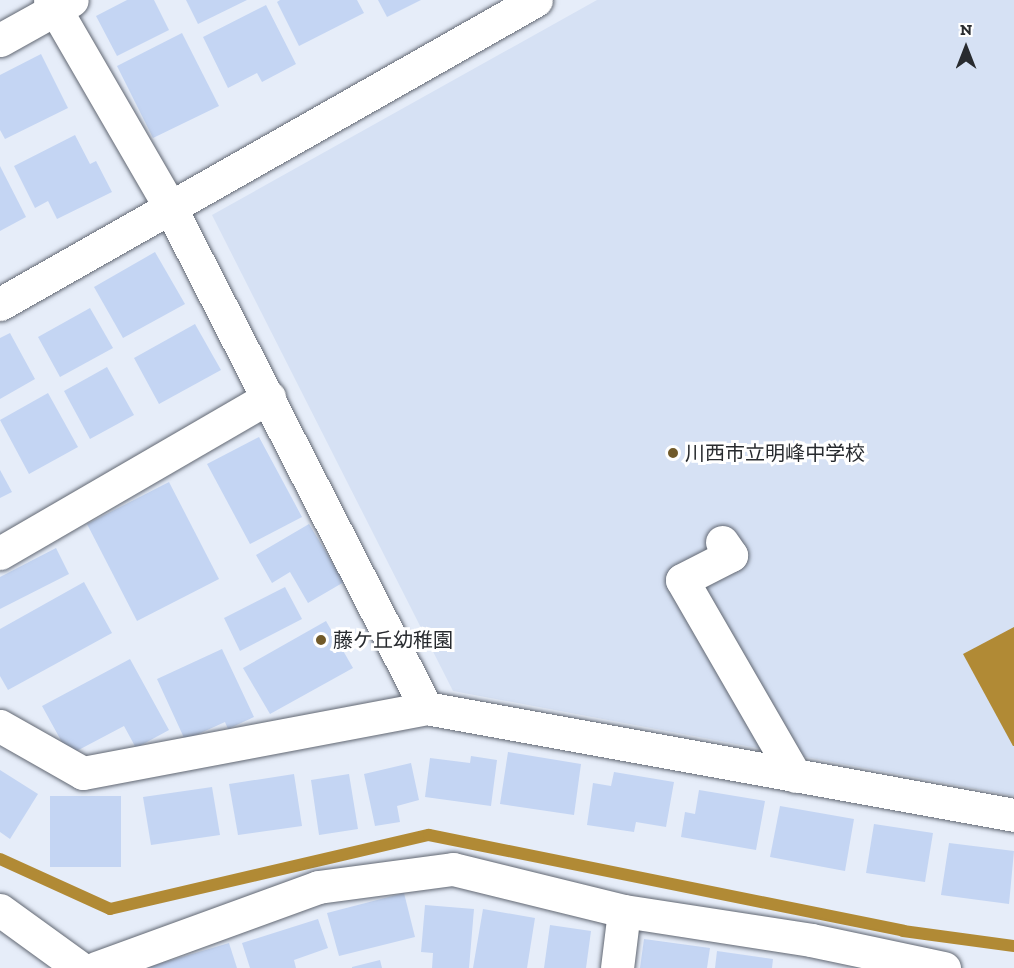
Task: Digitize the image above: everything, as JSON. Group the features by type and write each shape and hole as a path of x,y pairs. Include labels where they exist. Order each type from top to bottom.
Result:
{"street":[{"path":"0,304 536,0"},
{"path":"0,40 59,3 171,209 269,397 426,708"},
{"path":"0,553 269,397"},
{"path":"722,542 731,555 682,580 795,776"},
{"path":"0,726 83,773 426,708 1014,815"},
{"path":"96,968 318,887 453,869 624,911 812,940 944,968"},
{"path":"0,910 80,968"},
{"path":"617,968 624,911"}],"shaded area":[{"name":"川西市立明峰中学校","path":"597,0 1014,0 1014,796 453,691 212,215"},
{"path":"1014,627 1014,746 1013,746 963,654"}],"building":[{"path":"127,0 154,0 169,30 117,56 96,16"},
{"path":"186,0 247,0 198,24"},
{"path":"280,0 357,0 364,13 299,46 277,2"},
{"path":"378,0 421,0 387,17"},
{"path":"266,5 296,64 262,82 257,73 228,88 203,37"},
{"path":"182,33 219,106 153,138 117,66"},
{"path":"41,54 68,108 5,139 0,130 0,75"},
{"path":"75,135 90,164 96,161 112,192 57,219 48,201 35,208 14,166"},
{"path":"0,166 26,217 0,231"},
{"path":"155,252 185,304 123,338 94,287"},
{"path":"90,308 113,348 60,377 38,337"},
{"path":"195,324 221,370 159,404 134,358"},
{"path":"10,333 35,379 0,399 0,338"},
{"path":"107,367 134,415 90,439 64,391"},
{"path":"48,393 78,447 29,474 0,420"},
{"path":"259,437 302,517 250,544 207,464"},
{"path":"0,470 12,492 0,498"},
{"path":"169,482 219,579 137,621 87,524"},
{"path":"309,524 344,582 308,603 290,572 272,583 256,555"},
{"path":"56,548 69,574 0,609 0,577"},
{"path":"84,582 112,633 8,690 0,676 0,629"},
{"path":"285,587 302,619 240,651 224,618"},
{"path":"326,621 353,668 270,714 243,668"},
{"path":"222,649 254,717 228,729 225,722 185,740 157,679"},
{"path":"130,659 169,730 136,748 124,726 69,755 42,706"},
{"path":"508,752 581,764 574,815 500,804"},
{"path":"471,756 497,760 491,806 425,797 430,758 470,763"},
{"path":"411,763 419,800 397,806 400,822 375,826 364,774"},
{"path":"0,770 38,794 10,839 0,832"},
{"path":"614,772 674,782 666,827 636,822 634,832 587,825 593,783 611,786"},
{"path":"294,774 302,826 238,835 229,784"},
{"path":"349,774 358,829 319,835 311,780"},
{"path":"212,787 220,835 151,845 143,797"},
{"path":"699,790 765,801 756,850 681,837 685,812 695,814"},
{"path":"50,796 121,796 121,867 50,867"},
{"path":"780,806 854,819 845,871 770,857"},
{"path":"874,824 933,833 925,882 866,873"},
{"path":"949,843 1014,851 1009,904 941,895"},
{"path":"404,893 415,937 339,956 327,913"},
{"path":"425,905 474,909 469,968 432,968 433,953 421,952"},
{"path":"483,909 535,918 527,968 473,968"},
{"path":"318,919 328,948 294,960 296,968 250,968 242,943"},
{"path":"550,925 591,931 586,968 544,968"},
{"path":"644,939 710,948 707,968 640,968"},
{"path":"229,943 237,968 148,968 148,967"},
{"path":"717,951 773,959 772,968 715,968"},
{"path":"380,960 382,968 352,968 352,967"}],"waterway":[{"path":"0,859 110,909 429,835 903,931 1014,946"}],"place":[{"name":"川西市立明峰中学校","path":"673,453"},
{"name":"藤ケ丘幼稚園","path":"321,640"}]}
